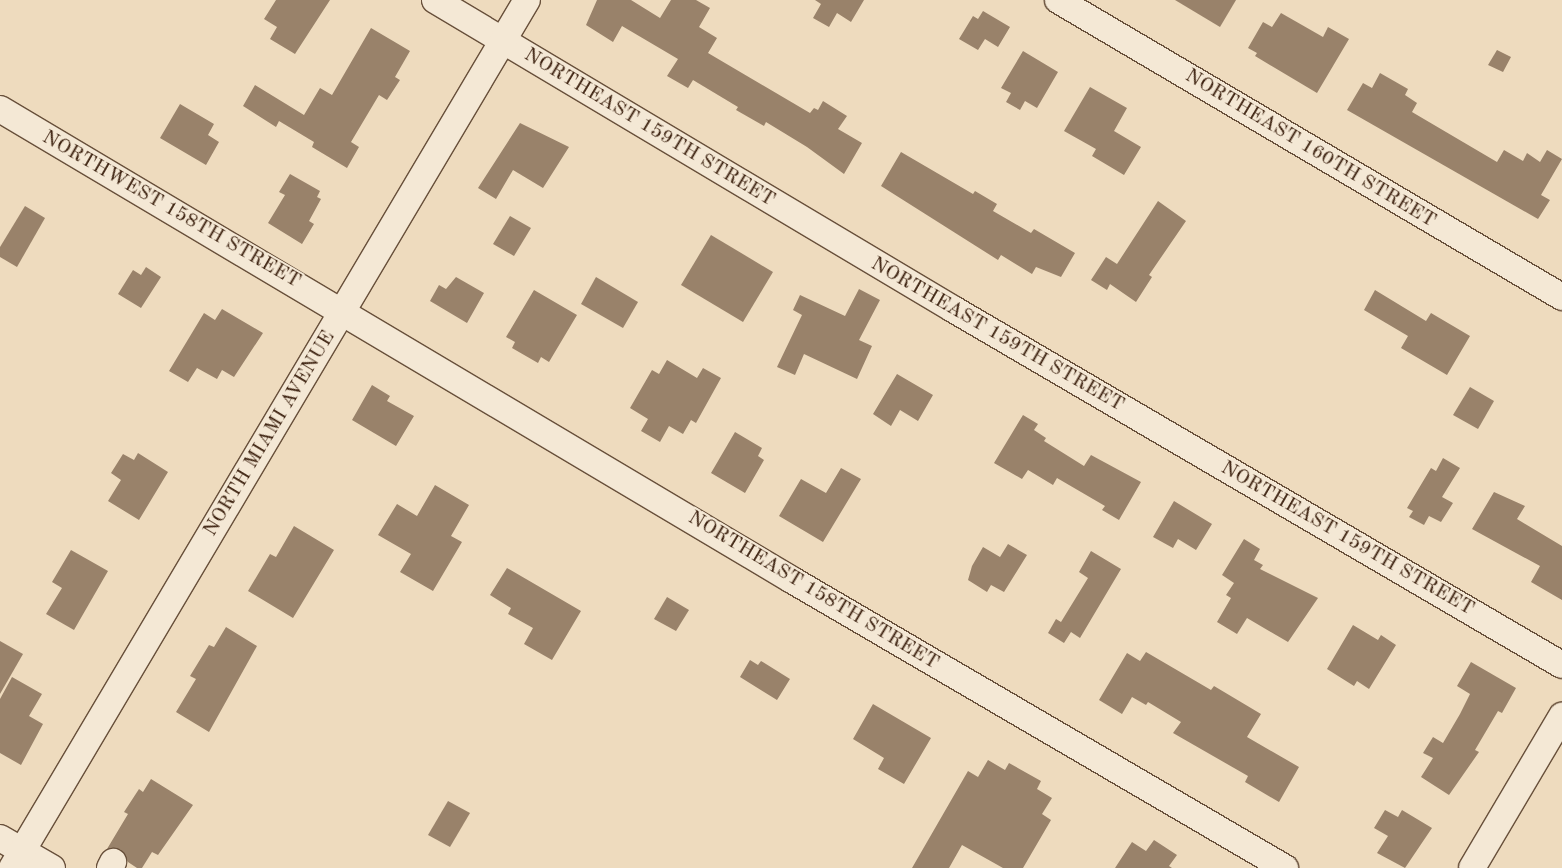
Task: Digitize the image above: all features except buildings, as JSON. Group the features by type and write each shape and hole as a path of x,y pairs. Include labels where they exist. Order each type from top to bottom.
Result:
{"street":[{"name":"NORTHEAST 159TH STREET","path":"435,0 953,309 1562,665"},
{"name":"NORTH MIAMI AVENUE","path":"18,859 527,0"},
{"name":"NORTHEAST 160TH STREET","path":"1058,0 1562,298"},
{"name":"NORTHWEST 158TH STREET","path":"0,109 343,310"},
{"name":"NORTHEAST 158TH STREET","path":"343,310 792,580 1285,868"},
{"path":"1472,868 1562,716"},
{"path":"0,838 18,859 52,868"}]}
